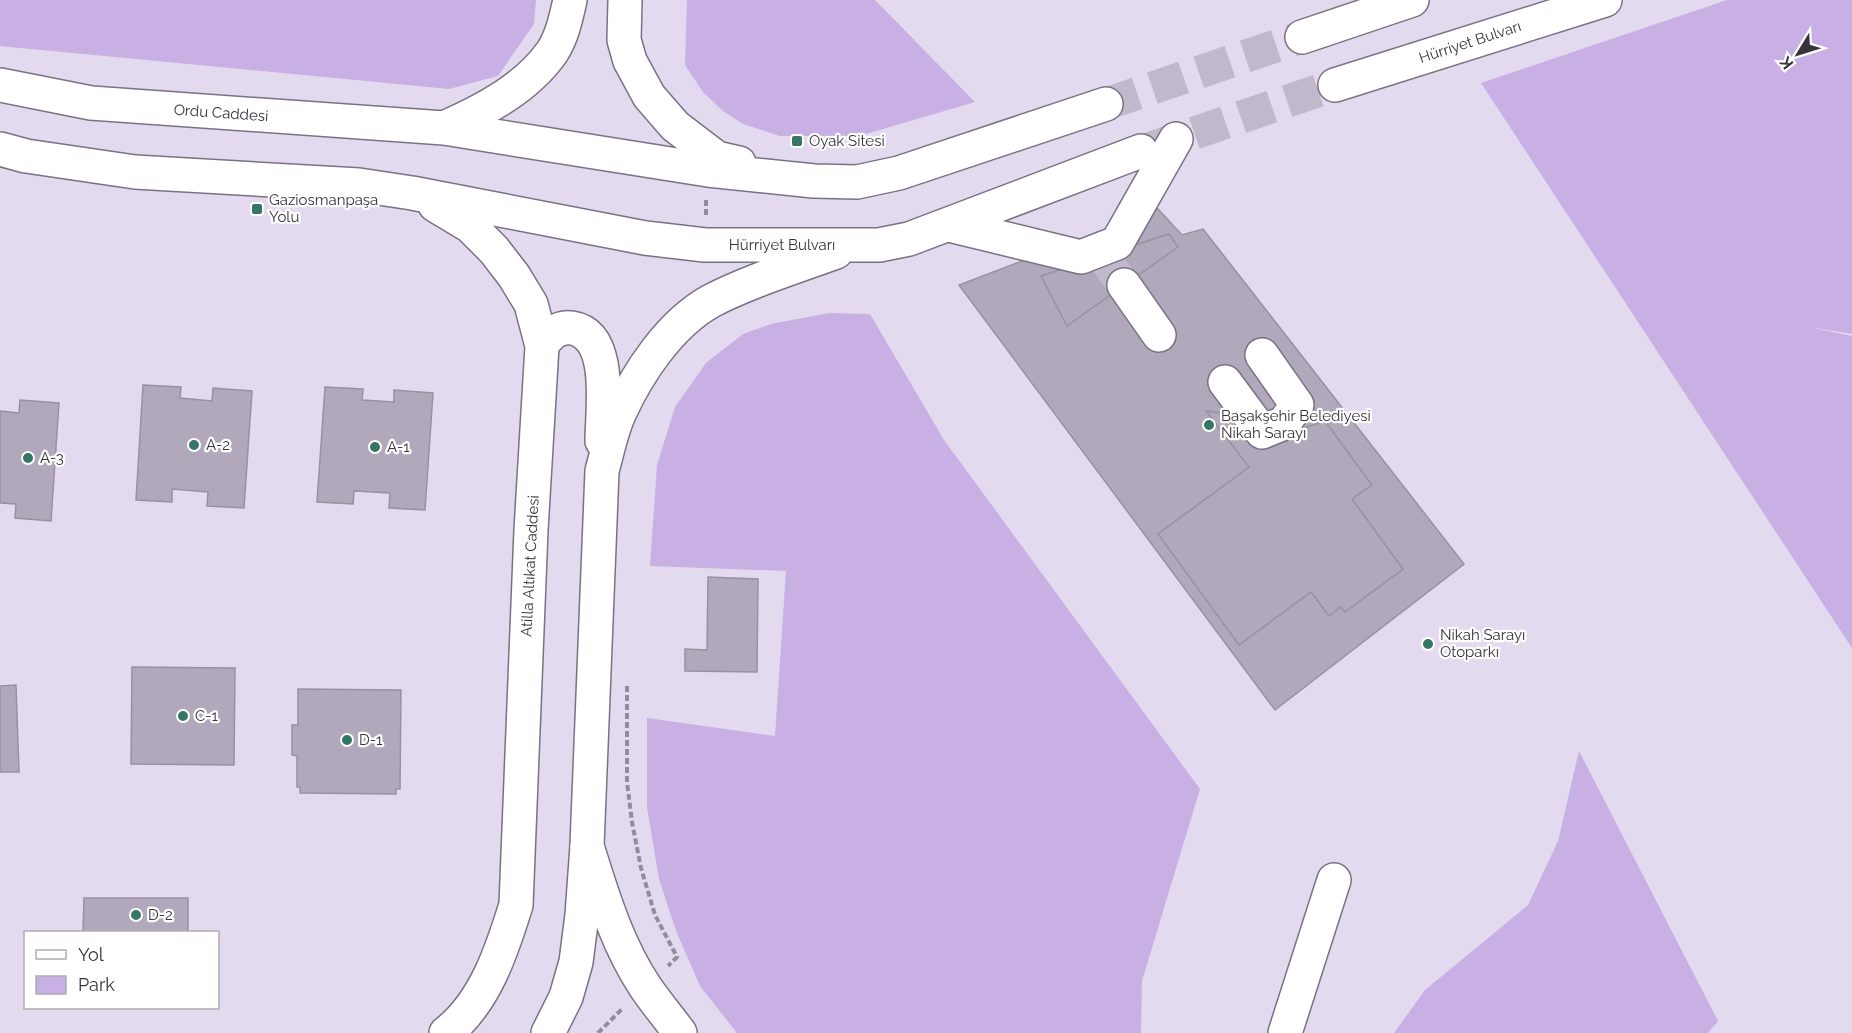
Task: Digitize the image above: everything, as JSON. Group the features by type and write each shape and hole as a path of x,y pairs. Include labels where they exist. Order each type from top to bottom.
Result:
{"main road":[{"path":"444,128 477,113 519,87 552,52 565,24 570,0"},
{"path":"625,0 624,40 630,61 649,96 675,126 717,158 814,181"},
{"path":"1302,38 1412,0"},
{"name":"Hürriyet Bulvarı","path":"1335,85 1605,0"},
{"name":"Ordu Caddesi","path":"0,85 91,103 444,128"},
{"path":"444,128 708,170 814,181 857,182 899,173 1106,104"},
{"path":"949,225 1081,257 1100,253 1117,243 1176,139"},
{"path":"0,150 135,172 360,185 412,193"},
{"name":"Hürriyet Bulvarı","path":"412,193 645,238 705,245 879,244 909,239 949,225 1141,151"},
{"name":"Atilla Altıkat Caddesi","path":"412,193 470,226 494,250 514,276 531,304 542,346 531,530 516,905 505,940 482,989 460,1022 446,1033"},
{"path":"602,471 618,415 639,376 662,344 688,318 711,302 768,277 855,245"},
{"path":"1124,285 1159,336"},
{"path":"542,346 546,338 554,331 564,327 584,332 592,339 602,364 602,471 587,846 582,915 576,962 566,997 548,1033"},
{"path":"1226,382 1262,432 1284,423 1297,405 1262,355"},
{"path":"587,846 608,911 645,987 680,1033"},
{"path":"1285,1033 1334,880"}],"path":[{"path":"705,245 708,170"},
{"path":"598,1033 677,957 655,915 641,868 632,822 627,782 627,681"}],"green space":[{"path":"0,0 536,0 534,24 498,76 449,89 0,46"},
{"path":"687,0 875,0 975,102 859,136 780,136 743,124 723,111 703,92 685,65"},
{"path":"1727,0 1852,0 1852,334 1808,327 1852,336 1852,648 1481,83"},
{"path":"829,313 870,314 944,440 1200,789 1142,981 1141,1033 737,1033 700,986 676,931 659,879 647,807 647,718 775,736 786,571 650,566 657,465 675,407 706,363 743,334 771,324"},
{"path":"1579,751 1718,1021 1708,1033 1394,1033 1425,990 1528,905 1558,841"}],"building":[{"name":"Başakşehir Belediyesi Nikah Sarayı","path":"1158,209 1182,235 1203,229 1464,564 1275,710 959,285"},
{"path":"1169,234 1178,247 1067,326 1041,276"},
{"name":"A-2","path":"143,385 181,387 180,398 212,401 213,388 252,391 244,508 207,506 208,492 172,489 172,502 136,500"},
{"name":"A-1","path":"325,387 363,389 362,400 394,402 394,390 433,393 425,510 389,508 390,493 354,491 353,504 317,502"},
{"name":"A-3","path":"20,400 59,403 51,521 15,518 16,504 0,503 0,411 19,413"},
{"name":"Başakşehir Belediyesi Nikah Sarayı","path":"1206,411 1246,416 1266,441 1325,421 1372,485 1352,499 1403,569 1345,612 1341,607 1329,616 1311,592 1239,645 1158,534 1249,467"},
{"path":"708,577 758,579 757,672 685,671 685,649 707,650"},
{"name":"C-1","path":"132,667 235,668 234,765 131,764"},
{"path":"16,685 19,772 0,772 0,686"},
{"name":"D-1","path":"298,689 401,690 400,789 396,789 396,794 300,793 300,787 297,787 297,756 292,755 292,725 298,725"},
{"name":"D-2","path":"84,898 188,898 188,931 83,931"}],"tunnel":[{"path":"1106,104 1302,37"},
{"path":"1148,149 1335,85"},
{"path":"1102,256 1124,285"}],"place":[{"name":"Oyak Sitesi","path":"797,141"},
{"name":"Gaziosmanpaşa Yolu","path":"257,209"},
{"name":"Başakşehir Belediyesi Nikah Sarayı","path":"1209,425"},
{"name":"A-2","path":"194,445"},
{"name":"A-1","path":"375,447"},
{"name":"A-3","path":"28,458"},
{"name":"Nikah Sarayı Otoparkı","path":"1428,644"},
{"name":"C-1","path":"183,716"},
{"name":"D-1","path":"347,740"},
{"name":"D-2","path":"136,915"}]}
